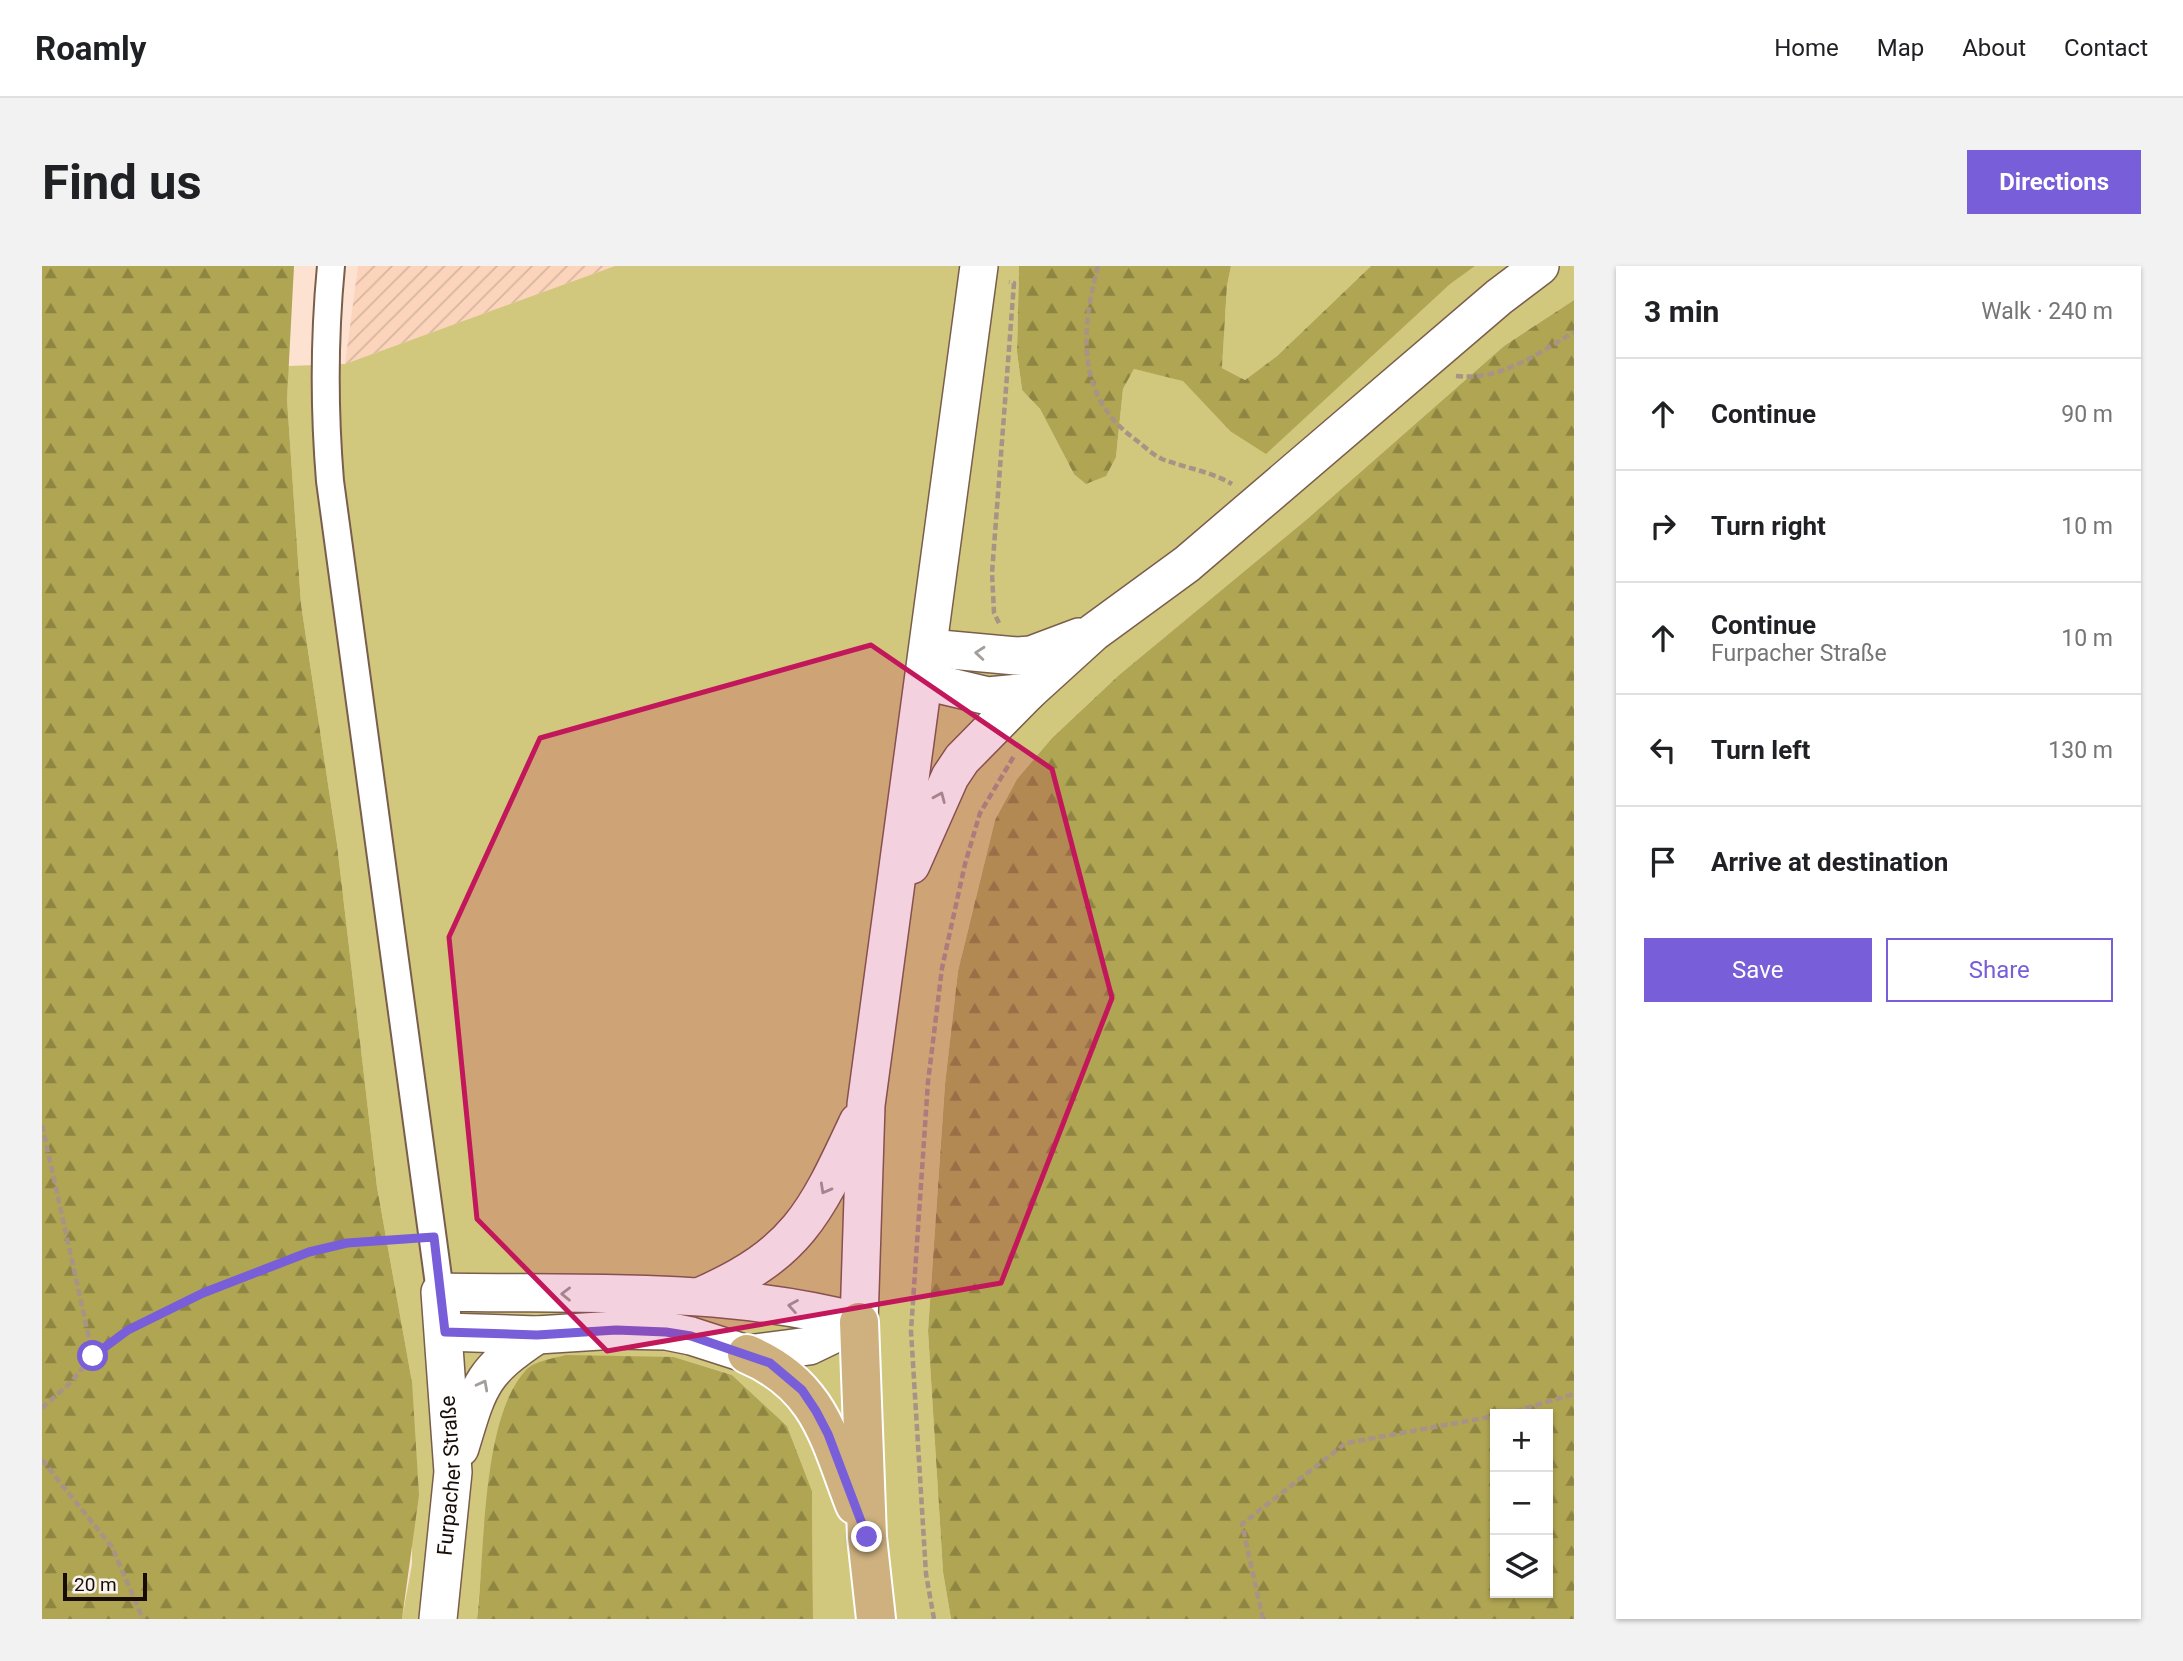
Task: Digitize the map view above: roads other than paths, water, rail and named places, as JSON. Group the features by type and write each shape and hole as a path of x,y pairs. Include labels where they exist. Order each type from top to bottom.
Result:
{"main road":[{"path":"893,905 950,777 978,740 1094,632 1188,564 1426,358 1540,266"},
{"path":"876,1619 867,1537 859,1322 866,1105 979,274"},
{"path":"927,665 1031,655 1094,632"},
{"path":"927,665 978,695 1011,696 1028,692"},
{"path":"698,1297 749,1273 792,1238 825,1191 866,1105"},
{"path":"440,1292 698,1297 778,1303 859,1322"},
{"name":"Furpacher Straße","path":"438,1619 453,1472 445,1332 440,1292"},
{"path":"747,1354 808,1346 859,1322"},
{"path":"445,1332 537,1335 616,1330 666,1332 691,1336 770,1363 802,1390 828,1434 867,1537"},
{"path":"453,1472 482,1383 500,1360 537,1335"}],"street":[{"path":"331,266 325,329 324,402 330,481 440,1292"}]}
